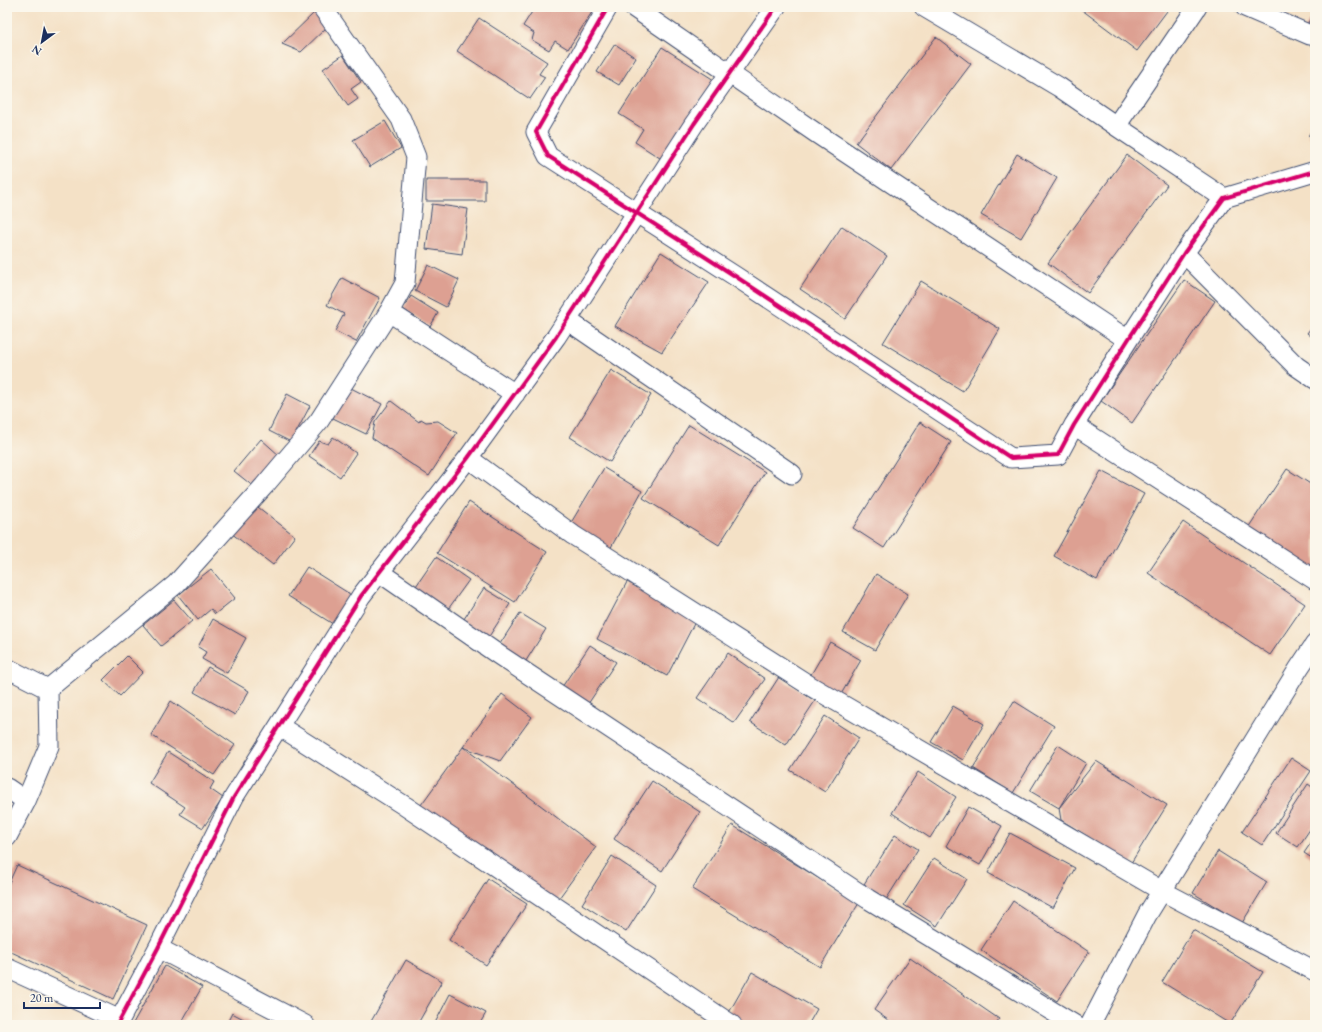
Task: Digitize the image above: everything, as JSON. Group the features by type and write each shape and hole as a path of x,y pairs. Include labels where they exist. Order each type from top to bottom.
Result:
{"street":[{"path":"608,7 536,132 548,156 735,276 1011,458 1058,455 1074,425 1184,253 1224,198 1315,171"},
{"path":"633,7 816,133 1128,340"},
{"path":"7,968 118,1023 158,948 234,797 361,596 468,458 515,394 567,320 638,213 694,124 776,7"},
{"path":"924,7 1059,87 1224,198"},
{"path":"1116,126 1197,7"},
{"path":"1245,7 1310,36 1315,36"},
{"path":"48,689 176,584 264,486 319,421 389,312 405,283 416,157 401,119 324,8"},
{"path":"1184,253 1296,366 1315,379"},
{"path":"389,312 515,394"},
{"path":"567,320 792,474"},
{"path":"1074,425 1315,580"},
{"path":"468,458 572,535 812,687 1162,891 1315,971"},
{"path":"379,572 499,655 868,899 1075,1025"},
{"path":"1090,1025 1147,915 1315,644"},
{"path":"7,668 48,689"},
{"path":"7,837 26,801 49,746 48,689"},
{"path":"279,726 405,806 732,1025"},
{"path":"7,788 26,801"},
{"path":"158,948 305,1025"}],"building":[{"path":"535,7 590,7 594,9 568,49 555,41 549,50 532,40 534,33 523,26"},
{"path":"1078,7 1170,7 1137,51"},
{"path":"1315,11 1315,40 1302,33"},
{"path":"314,13 327,27 301,52 282,44"},
{"path":"479,18 547,62 539,74 545,77 530,99 457,51"},
{"path":"936,37 971,64 891,170 856,143"},
{"path":"615,44 636,58 619,85 597,72"},
{"path":"662,47 714,80 663,160 635,142 643,129 619,114"},
{"path":"343,55 361,82 351,89 358,99 348,106 323,69"},
{"path":"385,121 401,148 370,167 353,140"},
{"path":"1315,125 1315,141 1308,136"},
{"path":"1017,154 1057,178 1021,238 981,215"},
{"path":"1127,155 1167,185 1088,293 1048,263"},
{"path":"426,180 485,180 485,201 426,201"},
{"path":"432,204 468,209 462,254 426,249"},
{"path":"842,226 887,256 845,319 800,289"},
{"path":"661,252 709,282 662,352 615,326"},
{"path":"428,265 459,280 446,307 415,291"},
{"path":"342,278 380,298 356,342 335,331 344,314 327,305"},
{"path":"1184,280 1215,301 1132,423 1101,401"},
{"path":"921,281 1000,329 963,391 883,343"},
{"path":"411,296 438,313 430,327 403,309"},
{"path":"1315,323 1315,339 1307,333"},
{"path":"611,370 651,395 610,462 570,437"},
{"path":"349,387 382,404 366,434 333,418"},
{"path":"287,394 310,406 291,442 269,431"},
{"path":"391,401 419,422 421,419 426,422 438,421 457,433 429,476 372,438 375,422"},
{"path":"920,422 951,442 884,548 853,528"},
{"path":"689,425 765,472 719,545 643,498"},
{"path":"333,437 356,453 340,477 309,456 319,441 328,444"},
{"path":"261,439 280,456 254,487 234,471"},
{"path":"604,468 642,491 609,551 569,526"},
{"path":"1287,469 1315,487 1315,572 1248,528"},
{"path":"1101,471 1144,494 1097,580 1054,556"},
{"path":"469,502 547,552 515,602 437,553"},
{"path":"254,504 295,536 273,565 231,533"},
{"path":"1183,522 1305,604 1270,655 1148,573"},
{"path":"436,557 469,580 446,612 414,589"},
{"path":"307,567 353,596 333,624 288,596"},
{"path":"211,569 235,598 215,614 211,609 198,620 178,595"},
{"path":"876,574 908,594 875,650 843,632"},
{"path":"627,582 697,618 667,676 597,639"},
{"path":"484,588 510,604 488,638 462,622"},
{"path":"174,600 192,621 161,646 143,625"},
{"path":"520,613 546,629 524,664 498,647"},
{"path":"213,619 246,638 227,673 202,659 206,652 198,647"},
{"path":"830,642 861,660 840,696 809,678"},
{"path":"590,645 616,662 584,710 558,693"},
{"path":"728,653 765,679 734,723 697,698"},
{"path":"127,656 143,672 120,696 103,680"},
{"path":"208,667 249,691 235,715 194,692"},
{"path":"779,677 815,701 786,745 750,722"},
{"path":"502,694 532,717 500,761 463,747"},
{"path":"171,701 235,745 214,775 151,735"},
{"path":"1014,701 1054,726 1013,793 973,768"},
{"path":"953,706 984,724 963,760 931,742"},
{"path":"825,716 859,738 825,792 790,770"},
{"path":"1058,745 1086,763 1059,808 1030,791"},
{"path":"463,747 596,847 551,909 418,809"},
{"path":"168,752 214,782 210,789 223,798 203,828 180,814 185,807 149,783"},
{"path":"1291,758 1311,771 1262,845 1242,832"},
{"path":"1096,761 1167,805 1131,863 1061,820 1059,808"},
{"path":"918,772 956,797 930,838 892,813"},
{"path":"652,781 700,812 662,871 614,839"},
{"path":"1308,784 1315,789 1315,822 1298,847 1276,833"},
{"path":"968,807 1002,826 980,865 946,846"},
{"path":"732,825 859,903 820,967 692,889"},
{"path":"1010,833 1075,868 1053,908 988,873"},
{"path":"895,835 918,849 882,906 859,892"},
{"path":"1315,837 1315,860 1304,853"},
{"path":"1218,851 1267,882 1242,923 1193,893"},
{"path":"612,856 656,885 626,932 582,904"},
{"path":"934,858 967,879 937,926 904,905"},
{"path":"17,865 147,925 113,999 7,950 7,887"},
{"path":"488,879 527,904 486,965 449,940"},
{"path":"1013,901 1089,952 1057,1001 981,950"},
{"path":"1193,930 1263,972 1230,1024 1162,982"},
{"path":"910,958 999,1019 995,1025 895,1025 874,1010"},
{"path":"406,960 442,981 417,1025 369,1025"},
{"path":"165,966 202,987 180,1025 132,1025"},
{"path":"752,972 817,1009 808,1025 742,1025 727,1016"},
{"path":"450,994 486,1013 479,1025 434,1025"},
{"path":"232,1013 255,1025 226,1025"}],"cycle path":[{"path":"608,7 536,132 548,156 735,276 1011,458 1058,455 1074,425 1184,253 1224,198 1315,171"},
{"path":"117,1025 158,948 234,797 361,596 468,458 556,337 694,124 776,7"}]}
